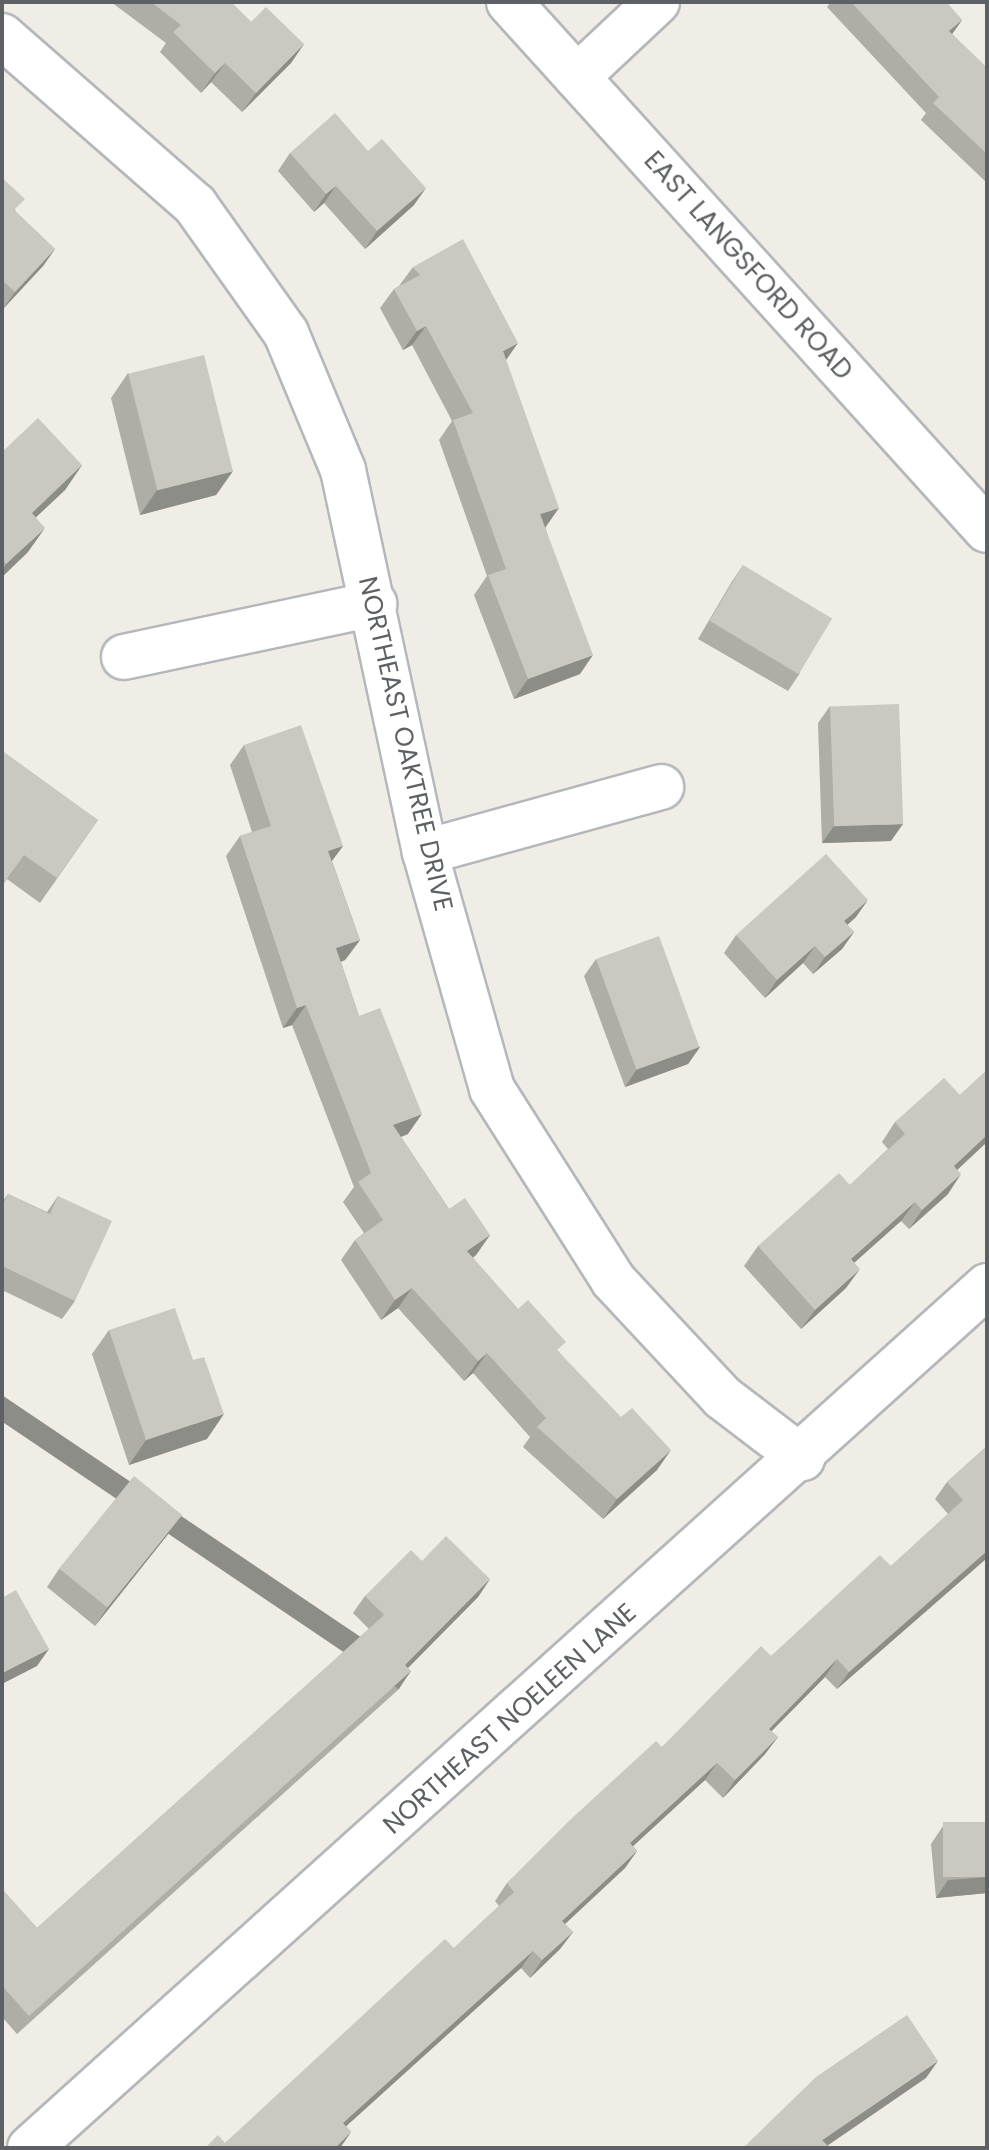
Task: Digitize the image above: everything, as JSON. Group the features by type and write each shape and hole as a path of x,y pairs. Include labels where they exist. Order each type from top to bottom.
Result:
{"street":[{"name":"EAST LANGSFORD ROAD","path":"509,2 987,530"},
{"path":"577,77 657,2"},
{"name":"NORTHEAST OAKTREE DRIVE","path":"2,36 195,205 286,333 343,470 425,852 492,1089 543,1180 633,1301 722,1397 802,1458"},
{"path":"124,657 374,604"},
{"path":"425,852 661,787"},
{"name":"NORTHEAST NOELEEN LANE","path":"30,2148 802,1458 987,1286"}],"building":[{"path":"151,2 231,2 251,22 266,7 304,44 256,93 225,63 215,73 173,32 181,25"},
{"path":"851,2 946,2 962,20 949,31 987,68 987,154 933,103 939,97"},
{"path":"335,113 368,151 382,139 426,188 377,231 336,186 326,194 290,153"},
{"path":"2,178 25,199 14,210 55,249 15,292 2,280"},
{"path":"463,239 518,343 503,351 559,508 540,514 593,655 528,679 488,575 506,569 453,420 473,413 426,326 417,331 394,289 420,275 413,267"},
{"path":"204,355 233,471 157,490 128,374"},
{"path":"38,418 82,465 32,513 45,528 6,564 2,559 2,452"},
{"path":"743,565 832,619 799,674 710,621"},
{"path":"899,704 903,824 834,826 830,706"},
{"path":"301,725 343,846 328,851 360,940 336,948 359,1016 380,1008 422,1114 393,1125 449,1209 465,1198 490,1235 467,1251 518,1309 528,1300 566,1342 557,1350 621,1417 632,1408 671,1450 617,1499 537,1427 546,1418 487,1353 478,1361 412,1288 395,1300 355,1240 383,1220 358,1182 371,1173 306,1005 297,1008 240,836 271,826 244,745"},
{"path":"4,752 98,820 57,878 24,855 2,883"},
{"path":"826,854 868,900 844,921 854,932 825,957 815,946 777,980 736,935"},
{"path":"659,936 699,1047 636,1070 596,959"},
{"path":"987,1070 987,1135 954,1166 961,1174 922,1210 915,1202 851,1259 860,1269 815,1310 758,1246 839,1173 850,1185 905,1134 895,1122 944,1078 960,1095"},
{"path":"8,1194 50,1214 58,1196 112,1221 75,1301 2,1266 2,1206"},
{"path":"175,1308 193,1360 204,1357 224,1414 146,1440 109,1330"},
{"path":"987,1446 987,1551 849,1672 837,1659 769,1729 778,1737 735,1780 717,1763 630,1843 637,1851 562,1921 573,1932 542,1960 533,1951 343,2123 351,2132 335,2148 205,2148 218,2135 225,2143 445,1939 454,1948 514,1892 507,1883 570,1820 656,1741 662,1747 761,1646 771,1656 880,1555 891,1566 963,1500 947,1482"},
{"path":"134,1476 182,1515 107,1607 59,1568"},
{"path":"446,1536 490,1579 405,1665 411,1671 29,2016 2,1986 2,1889 37,1928 384,1615 365,1596 411,1550 422,1561"},
{"path":"16,1590 49,1649 2,1673 2,1598"},
{"path":"943,1822 987,1822 987,1877 943,1877"},
{"path":"907,2015 938,2061 822,2140 827,2145 823,2148 743,2148 816,2077"}]}
